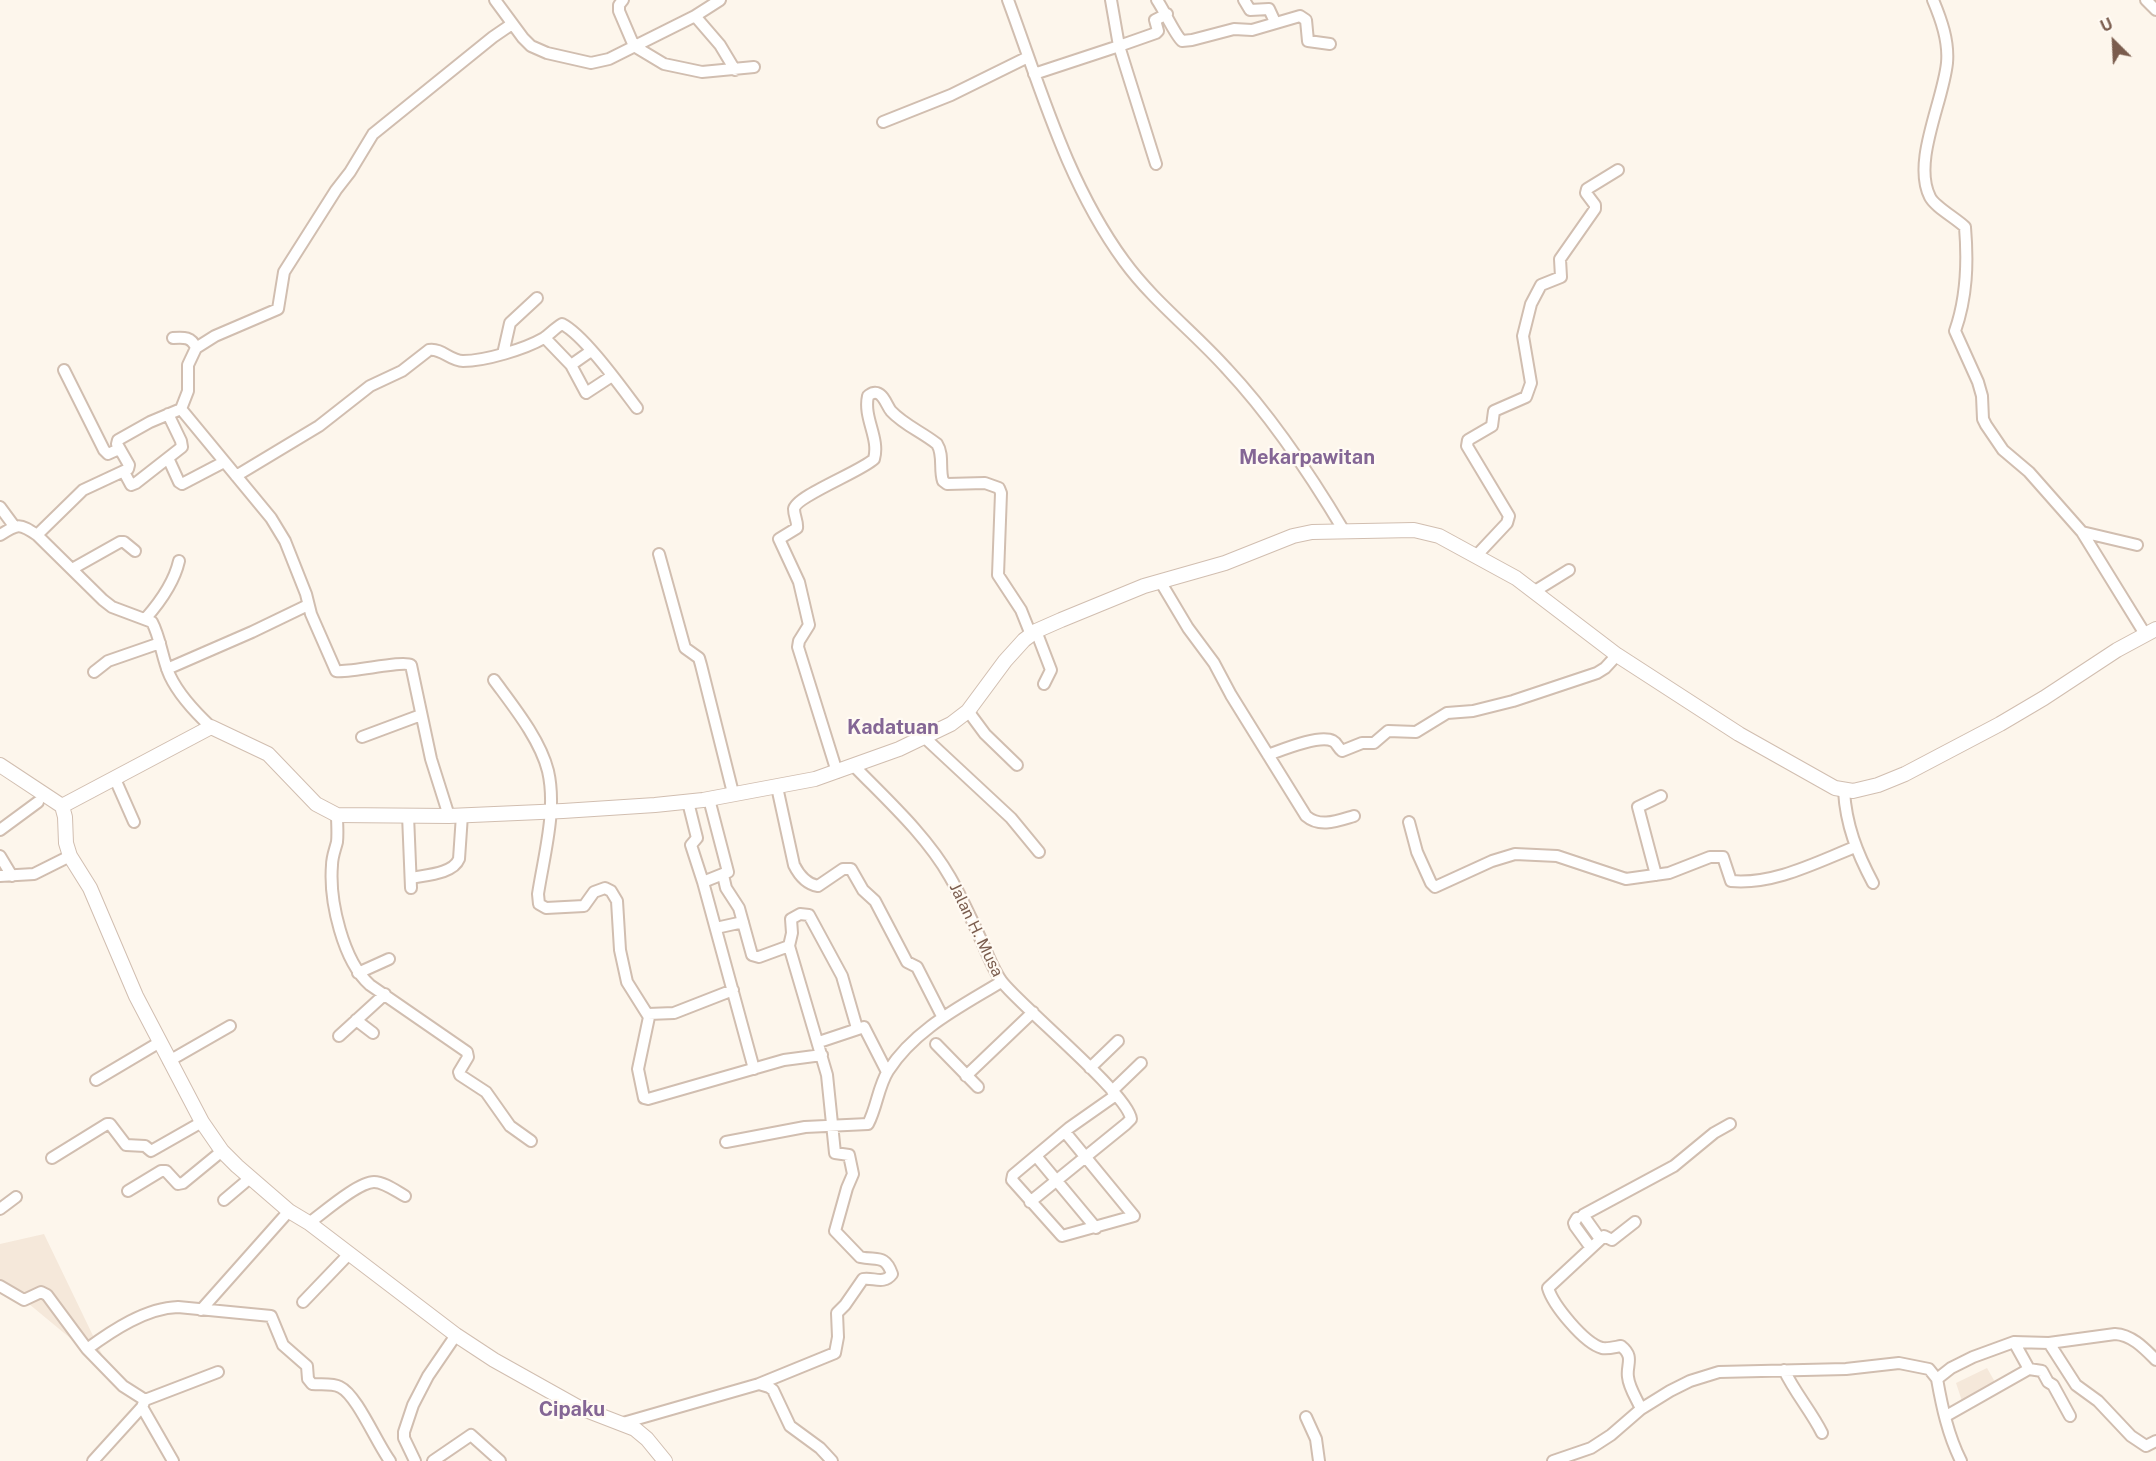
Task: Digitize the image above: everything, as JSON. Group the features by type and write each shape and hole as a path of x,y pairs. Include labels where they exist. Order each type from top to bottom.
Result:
{"street":[{"path":"495,0 531,46 582,62 599,62 609,59 695,16 720,0"},
{"path":"623,0 619,5 619,11 634,46 664,64 702,72 754,68"},
{"path":"1008,0 1061,146 1106,233 1124,261 1148,290 1227,368 1256,401 1344,531"},
{"path":"1111,0 1119,46 1156,164"},
{"path":"1158,0 1176,35 1185,41 1234,29 1255,30 1275,22 1303,17 1306,20 1308,41 1330,44"},
{"path":"1244,0 1250,10 1269,9 1275,22"},
{"path":"0,535 14,526 21,525 37,535 102,600 112,607 152,622 174,684 212,727 268,754 316,804 337,815 551,812 688,802 777,787 837,772 899,749 951,724 968,711 1013,650 1033,633 1160,581 1225,563 1293,536 1312,532 1344,531 1424,531 1439,536 1477,555 1534,591 1617,655 1738,734 1800,770 1844,791 1865,789 1905,774 2024,711 2073,678 2151,632 2082,532 2029,472 2003,450 1983,418 1982,396 1978,382 1955,331 1962,310 1967,277 1968,253 1965,226 1931,200 1924,174 1924,154 1942,90 1947,61 1945,37 1933,0"},
{"path":"2146,0 2156,10"},
{"path":"1034,74 1156,33 1158,31 1155,20 1167,14"},
{"path":"695,16 720,45 735,70"},
{"path":"37,535 83,490 128,469 129,465 118,449 117,443 121,438 181,409 188,391 188,365 196,348 215,336 277,310 282,278 287,267 336,190 351,172 373,134 512,24"},
{"path":"883,122 951,95 1028,57"},
{"path":"1477,555 1507,523 1509,516 1467,443 1470,438 1492,426 1494,411 1522,401 1526,397 1531,383 1523,336 1531,304 1541,287 1562,276 1560,259 1595,209 1595,205 1586,193 1587,189 1618,170"},
{"path":"503,354 510,323 537,298"},
{"path":"236,477 320,426 370,386 402,371 429,350 440,351 460,361 503,354 545,338 564,324 591,351 637,408"},
{"path":"173,338 188,338 193,341 196,348"},
{"path":"545,338 571,365 586,393 612,376"},
{"path":"571,365 591,351"},
{"path":"64,370 104,450 108,454 118,449"},
{"path":"837,772 798,647 809,625 802,595 797,578 779,539 797,528 794,510 796,505 816,491 874,459 877,447 867,411 868,396 872,393 877,393 897,416 937,444 940,448 939,468 943,481 947,484 985,483 999,488 1001,493 998,575 1021,610 1051,670 1044,684"},
{"path":"181,409 271,518 285,540 303,585 308,605 336,671 409,663 431,759 455,815 459,859 456,865 411,883 408,815"},
{"path":"124,472 131,485 136,483 182,447 168,414"},
{"path":"168,458 182,484 224,462"},
{"path":"0,507 14,526"},
{"path":"2082,532 2137,545"},
{"path":"72,569 120,542 124,542 135,551"},
{"path":"659,554 685,648 699,658 734,793"},
{"path":"146,618 171,582 179,561"},
{"path":"1534,591 1569,570"},
{"path":"1160,581 1188,628 1214,663 1306,816 1311,821 1323,824 1354,816"},
{"path":"167,669 308,605"},
{"path":"94,672 108,661 160,643"},
{"path":"1268,755 1316,740 1333,741 1342,751 1362,743 1374,743 1388,731 1416,732 1447,713 1473,711 1514,701 1597,673 1617,655"},
{"path":"494,680 523,721 545,763 550,784 551,812 538,894 539,904 546,908 584,906 594,892 605,888 611,891 617,901 620,950 626,978 648,1014 638,1069 642,1096 646,1099 790,1059 822,1055"},
{"path":"968,711 985,734 1017,765"},
{"path":"362,737 421,715"},
{"path":"62,806 212,727"},
{"path":"924,737 1011,818 1039,852"},
{"path":"0,765 62,806 65,817 66,843 70,856 90,888 136,996 169,1061 202,1122 222,1151 289,1211 309,1223 456,1335 494,1360 578,1407 635,1429 647,1439 664,1461"},
{"name":"Jalan H. Musa","path":"854,766 927,843 967,908 1001,982 1114,1093 1130,1114 1131,1119 1126,1124 1086,1157"},
{"path":"115,778 134,822"},
{"path":"777,787 794,866 798,873 806,881 818,886 843,869 852,869 863,890 873,897 908,964 918,969 942,1016"},
{"path":"1844,791 1849,829 1855,847 1874,883"},
{"path":"1656,875 1638,807 1661,796"},
{"path":"703,882 727,873 728,869 709,799"},
{"path":"0,830 38,802"},
{"path":"688,802 697,838 691,845 754,1069"},
{"path":"337,815 337,836 332,867 335,906 340,931 358,973 370,985 467,1052 468,1057 459,1072 460,1075 486,1092 510,1126 531,1141"},
{"path":"1409,822 1417,852 1434,887 1492,861 1515,854 1557,856 1626,879 1656,875 1720,856 1723,857 1731,881 1750,882 1805,867 1855,847"},
{"path":"0,856 12,876"},
{"path":"0,876 34,874 70,856"},
{"path":"723,875 726,888 739,908 750,952 755,957 789,946"},
{"path":"623,1424 759,1384 835,1353 838,1337 837,1313 863,1279 879,1281 888,1278 890,1270 879,1259 858,1256 835,1231 853,1172 849,1155 835,1151 827,1075 789,946 792,933 791,919 801,914 809,915 842,976 857,1028"},
{"path":"716,928 742,922"},
{"path":"358,973 389,959"},
{"path":"726,1142 805,1127 868,1124 887,1072 912,1043 942,1016 1001,982"},
{"path":"648,1014 674,1013 733,990"},
{"path":"339,1036 386,994"},
{"path":"966,1076 1033,1012"},
{"path":"356,1020 373,1033"},
{"path":"169,1061 230,1026"},
{"path":"819,1042 863,1026 887,1072"},
{"path":"1089,1068 1118,1041"},
{"path":"96,1080 160,1042"},
{"path":"936,1044 978,1087"},
{"path":"1065,1132 1134,1216 1062,1236 1011,1178 1065,1132 1114,1093 1141,1063"},
{"path":"52,1158 107,1124 114,1126 126,1145 145,1146 152,1151 202,1122"},
{"path":"1600,1239 1583,1215 1674,1166 1714,1133 1730,1125"},
{"path":"128,1191 161,1171 166,1171 178,1184 183,1183 222,1151"},
{"path":"1036,1156 1096,1228"},
{"path":"1030,1202 1086,1157"},
{"path":"224,1200 250,1178"},
{"path":"309,1223 366,1184 378,1182 405,1196"},
{"path":"0,1209 16,1197"},
{"path":"201,1310 289,1211"},
{"path":"1578,1218 1574,1223 1575,1226 1591,1248"},
{"path":"1635,1222 1612,1240 1606,1235 1600,1239 1548,1285 1548,1290 1567,1318 1582,1335 1595,1345 1624,1348 1630,1361 1628,1377 1641,1409"},
{"path":"303,1302 350,1254"},
{"path":"0,1286 24,1300 41,1292 47,1295 87,1349 144,1404 173,1461"},
{"path":"87,1349 154,1310 178,1306 273,1318 283,1345 307,1366 308,1379 312,1384 334,1386 344,1390 353,1400 390,1461"},
{"path":"1937,1379 1951,1368 1973,1357 2014,1342 2049,1343 2115,1334 2124,1335 2156,1360"},
{"path":"415,1461 404,1438 404,1432 413,1405 428,1376 456,1335"},
{"path":"2014,1342 2029,1369"},
{"path":"2049,1343 2074,1383 2098,1401 2131,1436 2146,1446 2156,1441"},
{"path":"2042,1371 2052,1361"},
{"path":"1552,1461 1591,1448 1611,1435 1641,1409 1690,1381 1719,1372 1846,1368 1899,1363 1929,1369 1937,1379 1953,1445 1961,1461"},
{"path":"1946,1416 2029,1369 2042,1371"},
{"path":"1784,1370 1794,1389 1813,1414 1822,1433"},
{"path":"2042,1371 2048,1382 2054,1384 2070,1416"},
{"path":"93,1461 144,1404 218,1372"},
{"path":"759,1384 773,1390 790,1426 813,1442 832,1461"},
{"path":"1305,1417 1316,1439 1319,1461"},
{"path":"433,1461 471,1435 494,1460"}],"shaded area":[{"path":"44,1234 110,1371 0,1280 0,1244"},
{"path":"1987,1368 1995,1382 1962,1401 1956,1383"}],"district":[{"name":"Mekarpawitan","path":"1307,458"},
{"name":"Kadatuan","path":"893,728"},
{"name":"Cipaku","path":"572,1410"}]}
